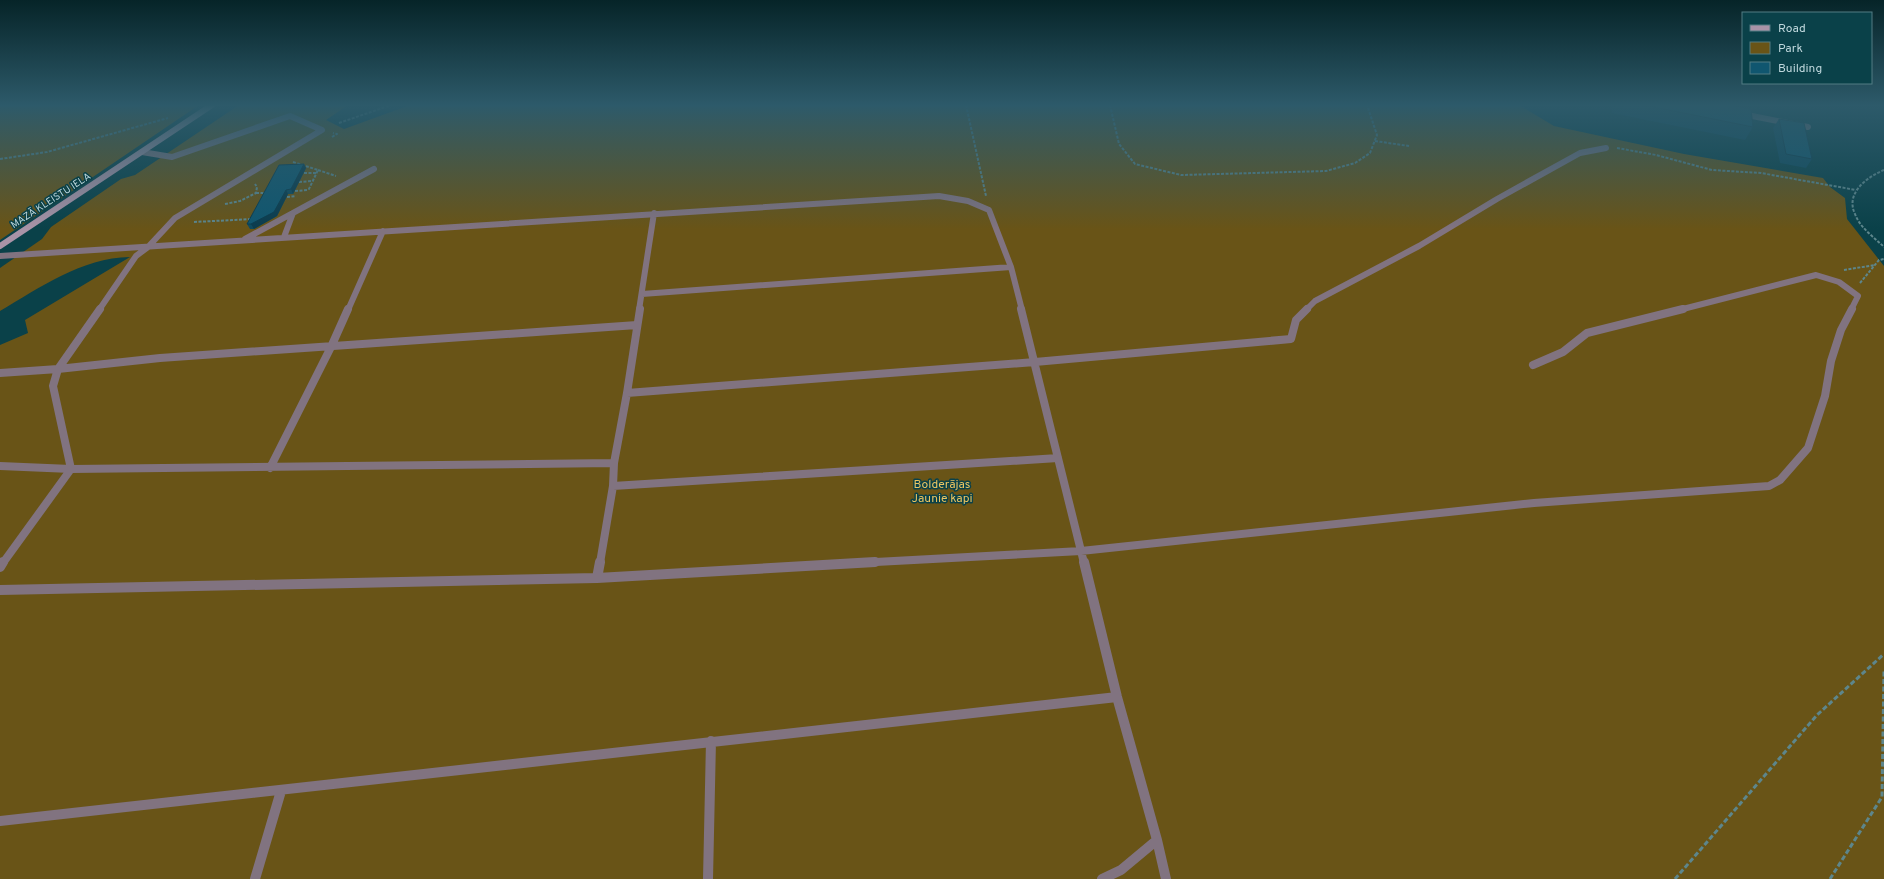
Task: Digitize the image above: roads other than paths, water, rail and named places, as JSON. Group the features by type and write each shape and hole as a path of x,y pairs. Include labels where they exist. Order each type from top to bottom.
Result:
{"main road":[{"name":"MAZĀ KLEISTU IELA","path":"0,246 151,146"}],"lane":[{"path":"142,152 172,157 204,146"},
{"path":"0,567 72,469 53,386 58,369 136,256 148,247 175,218 295,146"},
{"path":"627,393 1035,362 1291,340 1296,320 1315,301 1419,246 1497,199 1580,153 1606,148"},
{"path":"243,240 374,169"},
{"path":"0,256 654,213 939,196 968,201 989,210 1011,267 1117,697 1157,840 1166,879"},
{"path":"284,238 296,212"},
{"path":"597,578 614,486 614,463 627,393 654,213"},
{"path":"270,468 331,347 384,231"},
{"path":"642,294 1011,267"},
{"path":"0,590 597,578 1081,551 1534,503 1769,486 1780,480 1808,448 1825,396 1831,361 1841,330 1858,296 1845,283 1830,277 1816,275 1587,332 1563,352 1533,365"},
{"path":"0,373 58,369 160,358 637,325"},
{"path":"614,486 1058,458"},
{"path":"0,466 72,469 614,463"},
{"path":"0,822 649,750 711,741 1117,697"},
{"path":"708,879 711,741"},
{"path":"255,879 281,790"},
{"path":"1102,879 1121,870 1157,840"}],"park label":[{"name":"Bolderājas Jaunie kapi","path":"942,492"}]}
